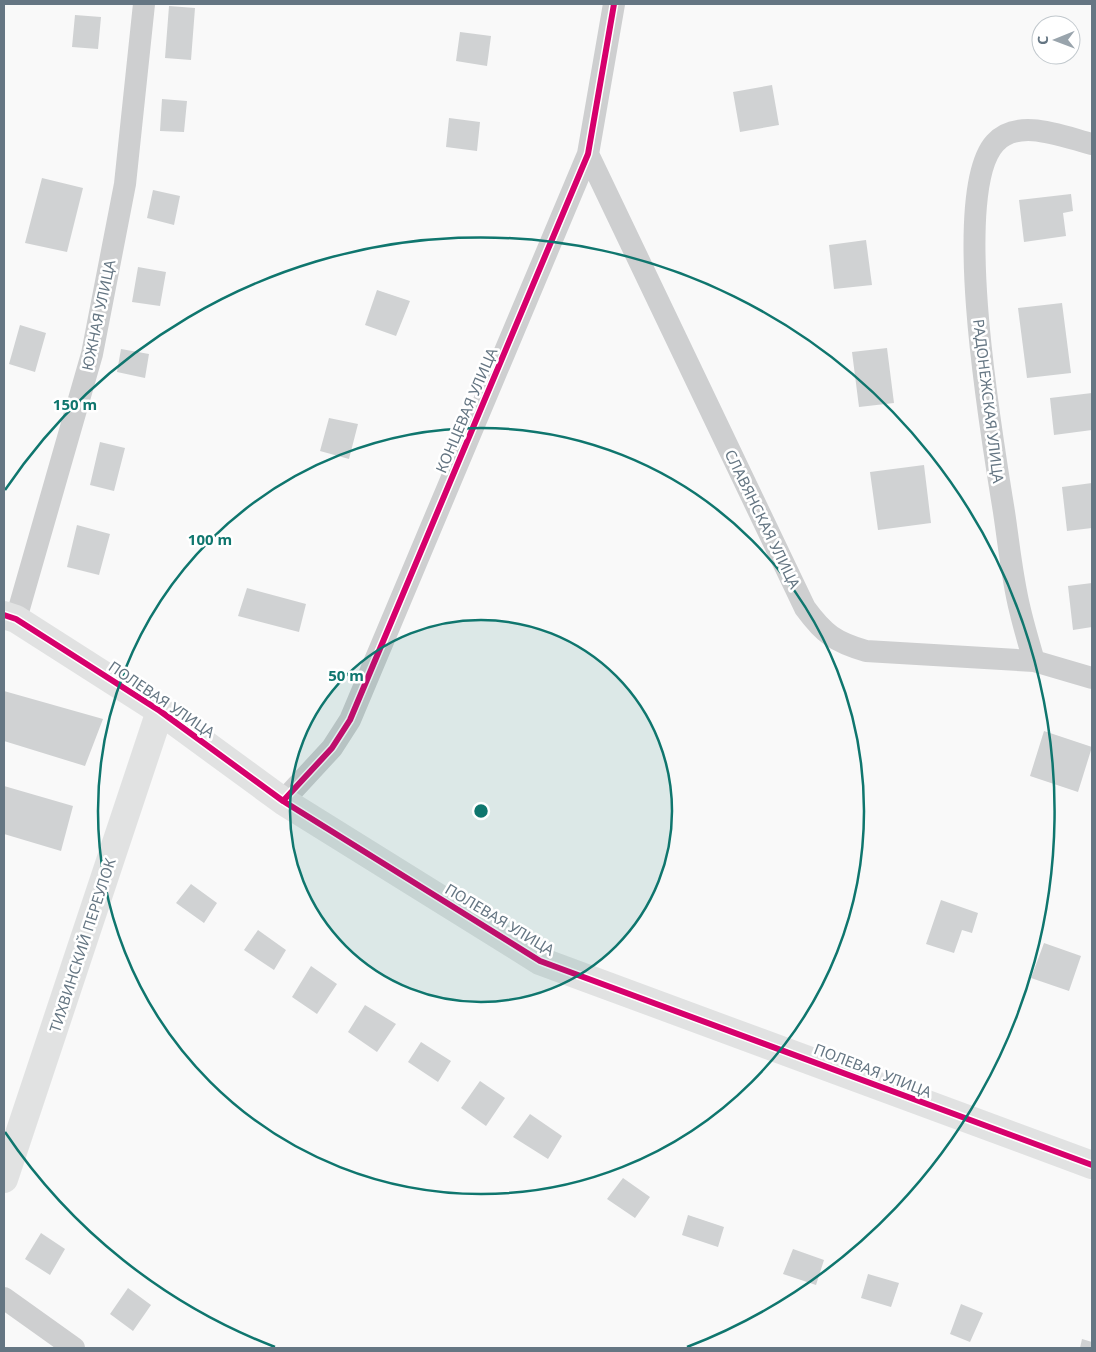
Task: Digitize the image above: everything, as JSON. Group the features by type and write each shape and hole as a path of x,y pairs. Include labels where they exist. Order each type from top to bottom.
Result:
{"street":[{"name":"ЮЖНАЯ УЛИЦА","path":"10,617 92,354 125,184 144,4"},
{"name":"КОНЦЕВАЯ УЛИЦА","path":"283,801 332,748 350,720 588,154 614,4"},
{"name":"РАДОНЕЖСКАЯ УЛИЦА","path":"1034,661 1019,609 986,398 974,270 978,193 986,156 995,142 1006,134 1020,130 1042,132 1092,144"},
{"name":"СЛАВЯНСКАЯ УЛИЦА","path":"588,154 806,608 820,629 841,644 866,651 1034,661 1092,678"},
{"name":"ПОЛЕВАЯ УЛИЦА","path":"10,617 160,711 283,801 540,960 1092,1165"},
{"name":"ТИХВИНСКИЙ ПЕРЕУЛОК","path":"4,1179 160,711"},
{"path":"4,1298 74,1348"}],"building":[{"path":"169,6 195,8 191,60 165,58"},
{"path":"75,15 101,17 98,49 72,47"},
{"path":"460,32 491,36 487,66 456,61"},
{"path":"772,85 779,125 740,132 733,92"},
{"path":"162,99 187,101 184,132 160,131"},
{"path":"449,118 480,122 477,151 446,147"},
{"path":"42,178 83,188 67,252 25,243"},
{"path":"153,190 180,196 174,225 147,218"},
{"path":"1071,194 1073,211 1063,213 1066,236 1024,242 1019,200"},
{"path":"866,240 872,285 834,289 829,245"},
{"path":"138,267 166,272 160,306 132,302"},
{"path":"377,290 410,301 396,336 365,325"},
{"path":"1062,303 1071,373 1027,378 1018,308"},
{"path":"20,325 46,333 35,372 9,364"},
{"path":"887,348 894,403 859,407 852,352"},
{"path":"121,349 149,354 145,378 117,372"},
{"path":"1092,393 1092,430 1054,435 1050,398"},
{"path":"329,418 358,424 349,459 320,451"},
{"path":"100,442 125,448 114,491 90,485"},
{"path":"924,465 931,523 878,530 870,472"},
{"path":"1092,483 1092,528 1067,531 1062,487"},
{"path":"77,525 110,534 99,575 67,567"},
{"path":"1092,583 1092,627 1073,630 1068,586"},
{"path":"247,588 306,604 299,632 238,616"},
{"path":"4,691 103,719 85,766 4,741"},
{"path":"1044,731 1092,747 1078,792 1030,776"},
{"path":"4,786 73,806 61,851 4,834"},
{"path":"191,884 217,903 204,923 176,903"},
{"path":"941,900 978,913 972,933 962,930 954,953 926,944"},
{"path":"258,930 286,950 274,970 244,950"},
{"path":"1044,943 1081,956 1069,991 1031,978"},
{"path":"311,966 337,984 317,1014 292,997"},
{"path":"365,1005 396,1024 377,1052 348,1032"},
{"path":"421,1042 451,1061 438,1082 408,1062"},
{"path":"480,1081 505,1098 486,1126 461,1108"},
{"path":"530,1114 562,1136 548,1159 513,1137"},
{"path":"623,1178 650,1197 635,1218 607,1199"},
{"path":"688,1215 724,1227 718,1247 682,1235"},
{"path":"41,1233 65,1249 50,1275 25,1259"},
{"path":"793,1249 824,1260 816,1285 783,1274"},
{"path":"868,1274 899,1283 891,1307 861,1298"},
{"path":"128,1288 151,1305 133,1331 110,1314"},
{"path":"961,1304 983,1313 970,1342 950,1334"},
{"path":"1082,1339 1092,1342 1092,1348 1080,1348"}],"cycle path":[{"path":"283,801 332,748 350,720 588,154 614,4"},
{"path":"4,615 16,619 160,711 283,801 540,961 1092,1165"}]}
